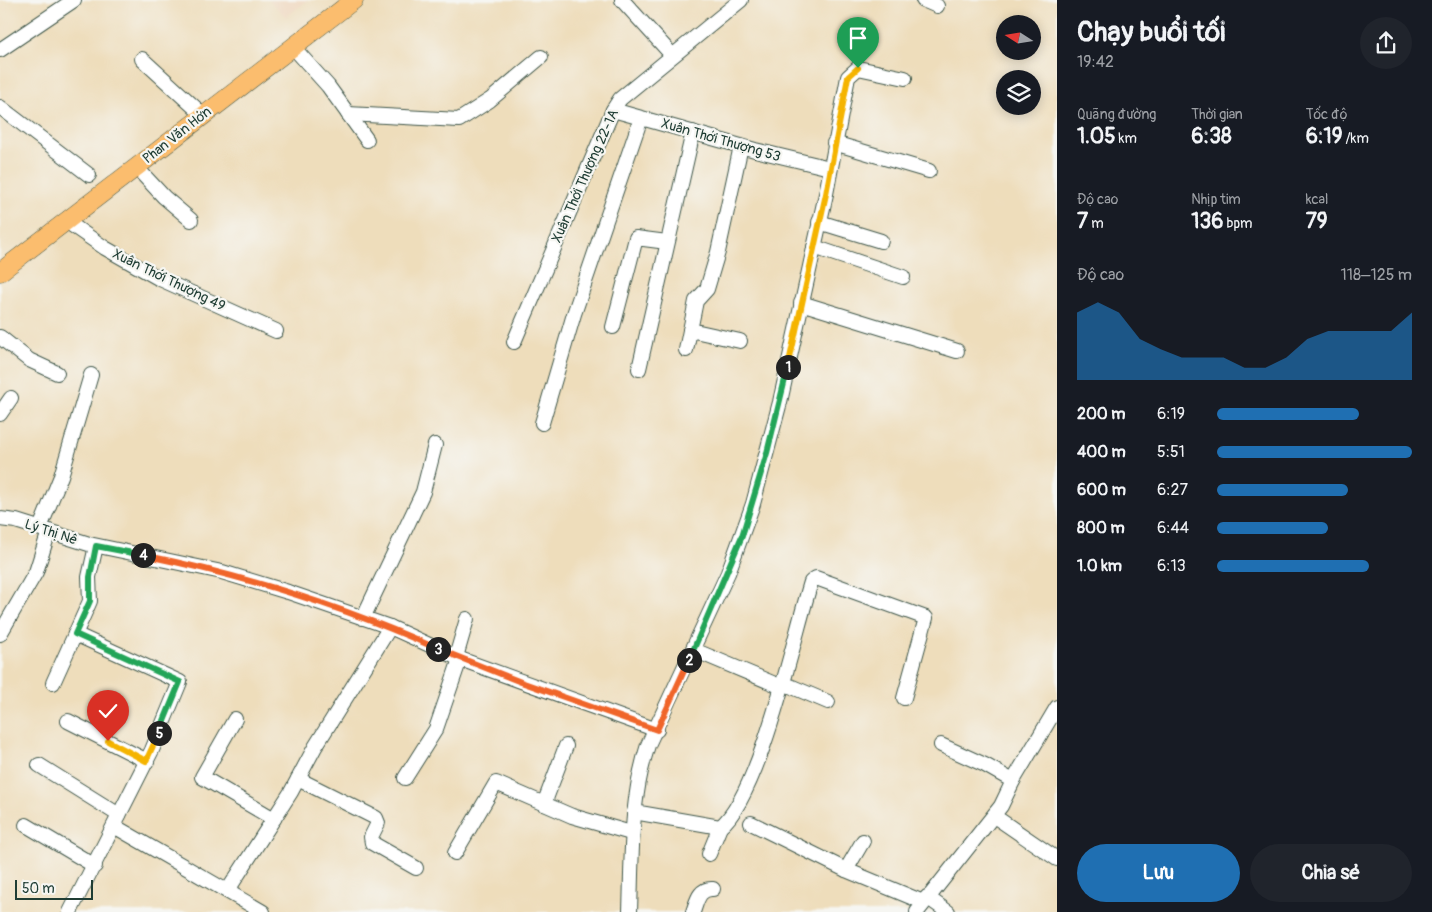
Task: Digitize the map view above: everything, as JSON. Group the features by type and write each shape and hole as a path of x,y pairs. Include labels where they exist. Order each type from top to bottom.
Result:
{"main road":[{"name":"Phan Văn Hớn","path":"0,272 354,0"}],"street":[{"path":"0,50 74,0"},
{"path":"622,0 672,55"},
{"name":"Xuân Thới Thượng 22-1A","path":"514,342 613,110 620,99 741,0"},
{"path":"923,0 937,6"},
{"path":"293,46 328,86 367,140"},
{"path":"348,114 459,120 490,100 541,57"},
{"path":"142,59 203,115"},
{"path":"630,912 631,833 639,774 648,745 657,730 728,573 753,504 780,402 814,248 848,77 852,71 858,68 905,78"},
{"path":"0,108 89,175"},
{"name":"Xuân Thới Thượng 53","path":"613,110 741,146 830,168"},
{"path":"542,423 574,314 641,118"},
{"path":"639,369 693,132"},
{"path":"834,143 929,171"},
{"path":"686,350 696,301 707,289 718,252 741,146"},
{"path":"136,167 164,197 191,220"},
{"name":"Xuân Thới Thượng 49","path":"66,221 105,248 158,278 276,330"},
{"path":"819,222 881,241"},
{"path":"613,327 636,238 668,242"},
{"path":"814,248 902,277"},
{"path":"801,303 957,352"},
{"path":"690,330 740,341"},
{"path":"0,337 30,360 57,373"},
{"path":"0,634 36,572 44,530 62,476 91,375"},
{"path":"0,414 11,398"},
{"path":"363,618 423,492 435,445"},
{"name":"Lý Thị Nê","path":"0,519 96,546 222,572 390,627 458,658 657,730"},
{"path":"53,683 90,601 90,577 96,546"},
{"path":"710,854 720,828 731,819 743,796 782,685 811,582 816,578 926,618 904,698"},
{"path":"405,778 436,729 458,658 467,619"},
{"path":"228,890 274,819 390,627"},
{"path":"70,912 95,866 146,761 180,682 75,634"},
{"path":"694,650 828,702"},
{"path":"922,904 1001,806 1013,781 1057,707"},
{"path":"235,719 202,777 274,819"},
{"path":"68,721 146,761"},
{"path":"941,745 985,765 1013,781"},
{"path":"544,804 566,746"},
{"path":"39,765 117,821 263,912"},
{"path":"298,779 376,818 378,823 371,837 372,843 416,868"},
{"path":"455,854 496,783 572,816 631,833"},
{"path":"634,812 720,828"},
{"path":"994,816 1057,859"},
{"path":"751,823 846,870 922,904 948,912"},
{"path":"26,825 95,866"},
{"path":"846,870 862,841"},
{"path":"692,912 701,893 706,889 713,889"}],"shaded area":[{"path":"269,0 308,0 286,17"}],"route":[{"path":"108,741 146,761 180,682 75,634 90,601 88,593 96,546 222,572 288,592 390,627 460,659 657,730 728,573 753,504 780,402 826,194 848,77 852,71 858,68"}]}
